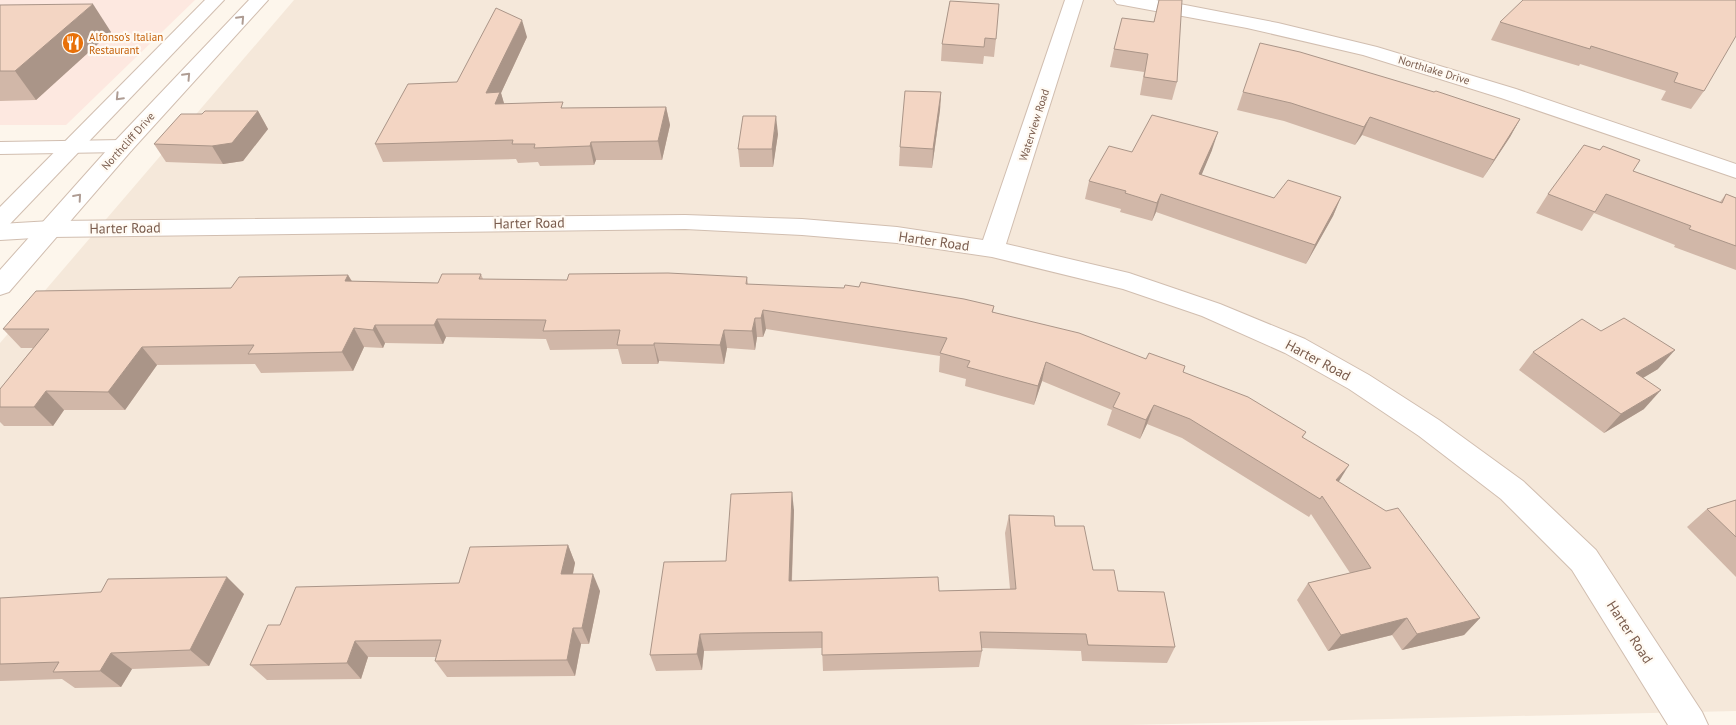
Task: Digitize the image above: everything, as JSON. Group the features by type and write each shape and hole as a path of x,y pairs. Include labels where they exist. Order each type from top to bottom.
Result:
{"street":[{"path":"0,221 215,0"},
{"name":"Northcliff Drive","path":"0,286 123,146 259,0"},
{"name":"Waterview Road","path":"992,249 1074,0"},
{"name":"Northlake Drive","path":"1123,0 1269,27 1369,51 1509,92 1736,171"},
{"path":"0,148 123,146"},
{"name":"Harter Road","path":"0,232 51,229 685,222 802,226 898,235 992,249 1129,282 1211,310 1295,346 1358,382 1428,428 1512,490 1584,560 1689,725"}],"shaded area":[{"path":"0,0 195,0 66,125 0,125"},
{"path":"294,0 1736,0 1736,711 1128,725 0,725 0,343"}],"building":[{"path":"1159,0 1182,0 1177,82 1144,77 1148,54 1114,49 1122,18 1154,22"},
{"path":"1523,0 1736,0 1736,36 1704,91 1674,82 1678,73 1591,46 1590,49 1500,22"},
{"path":"950,1 999,4 996,39 985,38 984,47 942,44"},
{"path":"93,4 15,71 0,71 0,5"},
{"path":"496,8 522,20 486,93 500,92 495,104 563,102 561,108 666,107 658,141 591,142 590,146 534,148 535,144 512,144 513,140 375,144 408,84 457,82"},
{"path":"1260,43 1300,52 1434,92 1436,91 1520,119 1494,160 1370,117 1364,127 1291,103 1243,92"},
{"path":"905,91 941,92 933,149 900,147"},
{"path":"205,111 258,111 232,143 212,146 154,144 181,114 202,114"},
{"path":"1152,115 1218,132 1199,174 1274,198 1288,180 1341,197 1315,245 1161,194 1157,203 1125,193 1126,191 1089,181 1109,146 1132,152"},
{"path":"743,116 776,116 772,149 738,149"},
{"path":"1584,145 1600,150 1603,146 1640,160 1633,171 1722,203 1726,194 1736,198 1736,246 1689,229 1691,226 1606,194 1595,212 1548,194"},
{"path":"668,273 747,277 746,284 844,288 845,285 859,287 861,282 964,299 994,306 992,312 1079,333 1146,359 1149,353 1185,366 1183,372 1248,397 1306,432 1302,437 1349,465 1336,480 1386,511 1398,508 1480,618 1417,634 1407,618 1341,635 1308,583 1371,568 1322,496 1320,499 1190,419 1154,405 1146,420 1113,407 1120,393 1046,362 1038,386 967,367 970,361 940,353 947,338 763,310 761,318 755,318 752,331 724,330 720,345 654,343 654,345 617,345 620,330 543,331 546,320 437,319 434,325 375,325 373,330 354,328 342,352 248,354 254,345 142,347 108,392 46,391 34,407 0,407 0,389 49,329 3,329 36,291 231,288 239,277 348,275 345,281 438,283 442,274 481,274 479,279 567,280 569,274"},
{"path":"1624,318 1675,350 1636,373 1661,390 1621,414 1533,352 1582,319 1601,331"},
{"path":"792,492 789,581 938,577 939,591 1016,589 1009,515 1054,516 1055,526 1084,526 1093,570 1114,570 1118,591 1164,592 1175,647 1088,645 1086,634 980,632 982,651 822,655 822,632 738,633 700,634 697,654 650,655 664,562 726,561 731,494"},
{"path":"1736,500 1736,537 1707,509"},
{"path":"568,545 561,574 593,574 582,628 573,628 567,660 435,661 441,640 355,641 347,663 250,665 268,625 280,625 296,587 459,583 470,547"},
{"path":"227,577 190,650 111,653 100,671 53,672 59,662 0,664 0,598 101,592 108,579"}],"place":[{"name":"Alfonso's Italian Restaurant","path":"73,43"}]}
